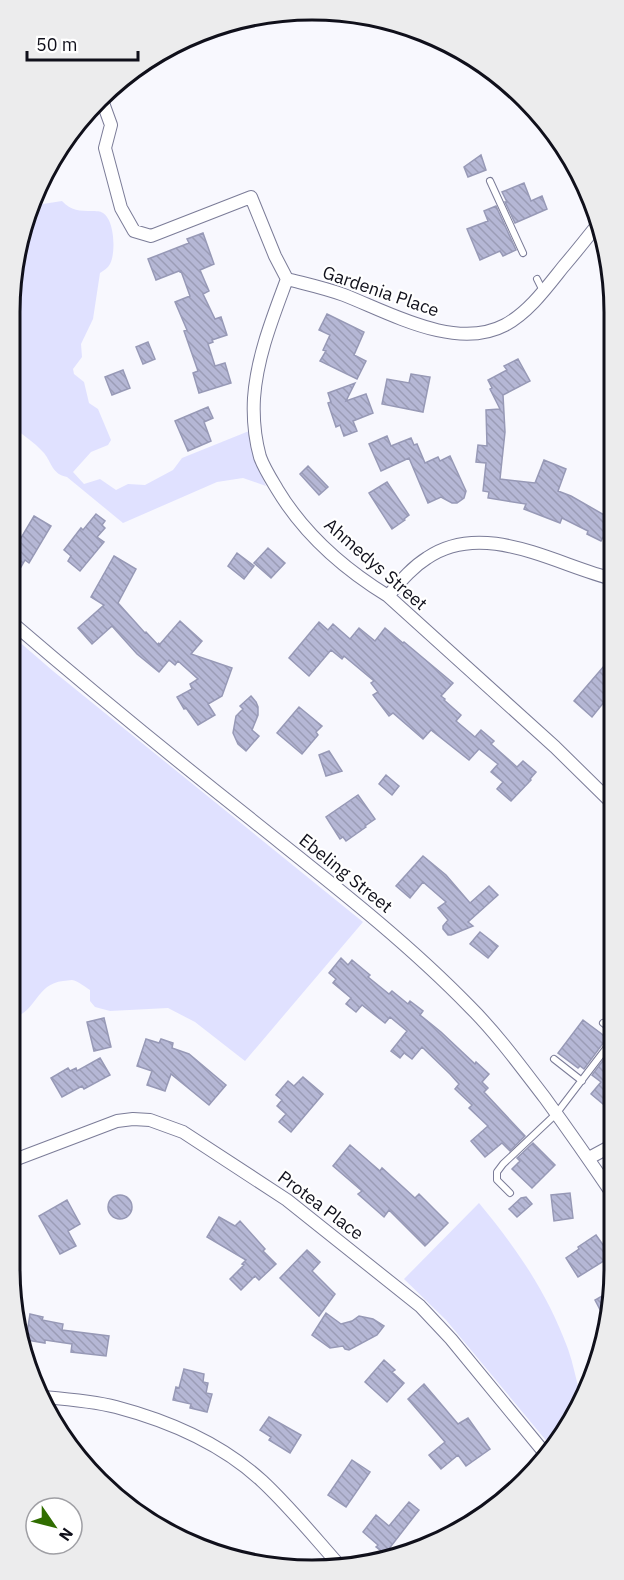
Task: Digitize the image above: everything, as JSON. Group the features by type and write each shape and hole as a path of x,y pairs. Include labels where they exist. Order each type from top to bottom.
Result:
{"street":[{"path":"104,106 111,125 105,148 121,208 134,231 151,237 251,197 274,256 287,279"},
{"name":"Gardenia Place","path":"287,279 342,295 405,321 450,332 472,333 505,325 521,314 593,230"},
{"name":"Ahmedys Street","path":"287,279 267,335 257,372 254,400 261,457 288,507 320,544 368,584 388,597 555,747 604,795"},
{"path":"388,597 404,577 429,556 455,546 471,543 525,549 604,577"},
{"name":"Ebeling Street","path":"20,630 65,669 406,946 472,1008 520,1065 604,1181"},
{"name":"Protea Place","path":"20,1158 117,1121 150,1120 183,1132 287,1200 420,1306 451,1339 542,1449"},
{"path":"589,1158 604,1150"},
{"path":"51,1398 114,1407 192,1434 211,1444 263,1482 334,1560"}],"lane":[{"path":"490,181 523,253"},
{"path":"537,279 543,291"},
{"path":"510,1193 498,1180 498,1172 503,1164 556,1114 604,1051"},
{"path":"554,1059 582,1081"}],"shaded area":[{"path":"62,201 76,210 100,211 106,215 113,236 112,259 107,268 100,273 93,319 81,344 82,357 73,369 74,374 84,382 89,403 98,409 111,440 108,445 91,452 73,472 84,484 100,479 116,490 128,484 145,485 173,470 182,458 249,431 254,460 266,486 243,478 217,482 123,523 67,477 58,473 40,449 20,433 20,293 29,236 40,204"},
{"path":"20,642 363,922 245,1061 195,1022 168,1008 110,1011 95,1007 90,1001 90,990 72,980 54,983 47,987 21,1015"},
{"path":"479,1203 506,1237 541,1290 560,1328 573,1365 578,1388 547,1442 446,1320 404,1279"}],"building":[{"path":"481,155 486,170 468,177 464,167"},
{"path":"524,183 531,201 542,196 547,209 515,223 502,192"},
{"path":"496,206 516,250 503,256 500,251 480,260 467,229 488,221 484,211"},
{"path":"203,233 214,264 200,270 209,291 203,294 215,319 221,317 227,335 212,340 213,342 208,344 215,366 225,363 231,383 199,393 193,373 198,371 184,331 187,330 175,302 190,296 181,271 156,280 148,259 189,243 187,239"},
{"path":"327,314 364,332 354,355 366,361 357,379 320,361 326,351 323,350 330,335 319,330"},
{"path":"148,342 155,359 143,364 136,347"},
{"path":"518,359 530,381 503,395 505,432 500,479 535,483 544,460 566,469 558,491 604,515 604,536 601,541 587,534 588,531 562,518 560,523 524,509 526,504 488,498 489,492 483,491 486,463 476,462 478,445 487,446 486,410 500,409 488,380 507,370 504,366"},
{"path":"123,370 130,388 112,395 105,377"},
{"path":"411,374 430,377 423,412 382,404 387,379 409,383"},
{"path":"355,383 346,401 366,394 373,413 353,421 357,431 344,436 340,425 336,427 328,403 331,402 328,393"},
{"path":"208,407 213,418 204,422 211,441 188,451 175,421"},
{"path":"387,436 391,446 411,438 414,445 417,444 425,463 438,457 440,461 450,456 466,491 464,498 457,503 452,503 441,497 428,503 409,458 381,471 369,444"},
{"path":"308,466 328,487 319,495 300,474"},
{"path":"387,482 409,515 392,529 369,493"},
{"path":"96,514 105,521 102,525 105,528 97,537 104,542 80,571 68,561 71,556 64,550 81,528 83,530"},
{"path":"34,516 51,526 29,563 25,560 21,567 20,540"},
{"path":"268,548 285,563 271,578 254,563"},
{"path":"237,553 254,566 244,579 228,566"},
{"path":"114,556 136,569 118,603 145,633 159,646 158,643 160,644 180,621 202,641 191,654 232,668 222,696 208,704 215,715 198,725 177,697 192,689 190,684 198,679 178,661 175,665 169,660 159,672 137,654 112,626 92,644 78,628 104,605 91,597"},
{"path":"319,622 328,630 333,624 350,639 359,628 375,641 385,628 404,642 453,683 441,696 461,715 456,721 475,737 481,730 494,741 491,744 517,767 523,761 536,772 531,780 511,801 497,789 503,782 491,772 498,764 479,749 469,760 431,730 423,739 393,713 389,716 373,695 378,692 371,683 374,681 344,656 342,659 331,650 309,676 289,658"},
{"path":"604,666 604,702 592,717 574,701"},
{"path":"251,696 258,707 258,715 252,730 259,736 246,751 238,744 233,733 236,716 243,709 240,706"},
{"path":"299,707 322,726 316,732 318,735 302,754 277,733"},
{"path":"329,751 342,771 326,776 319,755"},
{"path":"386,775 399,786 392,795 379,784"},
{"path":"358,795 375,819 346,841 343,837 340,839 326,817"},
{"path":"423,856 446,875 470,903 489,886 498,895 468,922 473,926 448,935 443,926 448,920 438,908 446,902 423,882 410,898 396,886"},
{"path":"480,932 498,946 488,958 470,944"},
{"path":"341,958 348,965 352,960 389,994 392,991 408,1004 410,1001 423,1011 420,1015 489,1074 482,1082 488,1088 484,1092 525,1136 510,1151 502,1143 485,1157 471,1141 488,1126 469,1108 472,1105 455,1089 459,1084 450,1074 422,1047 412,1059 404,1053 400,1058 391,1051 407,1031 390,1017 385,1023 362,1005 356,1012 346,1004 351,998 333,983 336,979 329,973"},
{"path":"104,1018 111,1047 94,1051 87,1022"},
{"path":"583,1020 604,1036 604,1042 584,1069 580,1066 578,1068 558,1053"},
{"path":"146,1039 159,1043 161,1039 173,1043 172,1048 189,1054 226,1085 209,1105 171,1074 165,1091 147,1085 152,1071 137,1066"},
{"path":"100,1058 110,1075 84,1089 82,1086 62,1097 51,1078 68,1068 70,1071 76,1068 77,1071"},
{"path":"604,1059 604,1105 591,1094 601,1082 592,1075"},
{"path":"303,1077 323,1094 291,1132 279,1122 286,1114 277,1106 282,1100 276,1095 288,1081 294,1086"},
{"path":"533,1143 555,1165 532,1188 512,1169 520,1161 517,1158"},
{"path":"350,1145 380,1171 382,1168 415,1198 419,1194 448,1223 425,1246 389,1210 384,1217 358,1194 362,1191 333,1166"},
{"path":"570,1193 573,1218 554,1221 551,1195"},
{"path":"120,1195 128,1199 132,1207 128,1215 120,1219 112,1215 108,1207 112,1199"},
{"path":"526,1197 532,1204 517,1217 509,1209 521,1198"},
{"path":"67,1200 80,1224 68,1231 76,1246 60,1254 39,1216"},
{"path":"219,1217 235,1226 240,1221 276,1264 259,1280 255,1276 241,1290 230,1279 246,1260 207,1237"},
{"path":"596,1235 604,1246 604,1261 578,1277 566,1258 579,1249 578,1247"},
{"path":"307,1250 320,1262 312,1271 335,1294 319,1316 280,1278"},
{"path":"603,1295 601,1312 595,1300"},
{"path":"326,1313 341,1324 359,1316 373,1319 384,1326 377,1335 349,1350 343,1346 330,1348 312,1335"},
{"path":"30,1314 43,1317 42,1320 63,1324 62,1330 109,1336 106,1356 71,1352 72,1344 28,1340"},
{"path":"384,1360 395,1370 392,1372 404,1383 387,1402 365,1382"},
{"path":"184,1369 204,1374 203,1382 208,1383 206,1393 212,1394 207,1412 190,1408 191,1404 173,1400"},
{"path":"424,1384 458,1424 468,1418 490,1449 466,1466 458,1455 441,1469 429,1455 445,1442 408,1399"},
{"path":"269,1417 301,1435 290,1453 269,1440 271,1437 260,1430"},
{"path":"352,1460 370,1472 346,1507 328,1495"},
{"path":"409,1502 419,1510 387,1551 383,1552 363,1532 376,1515 389,1526"}]}
